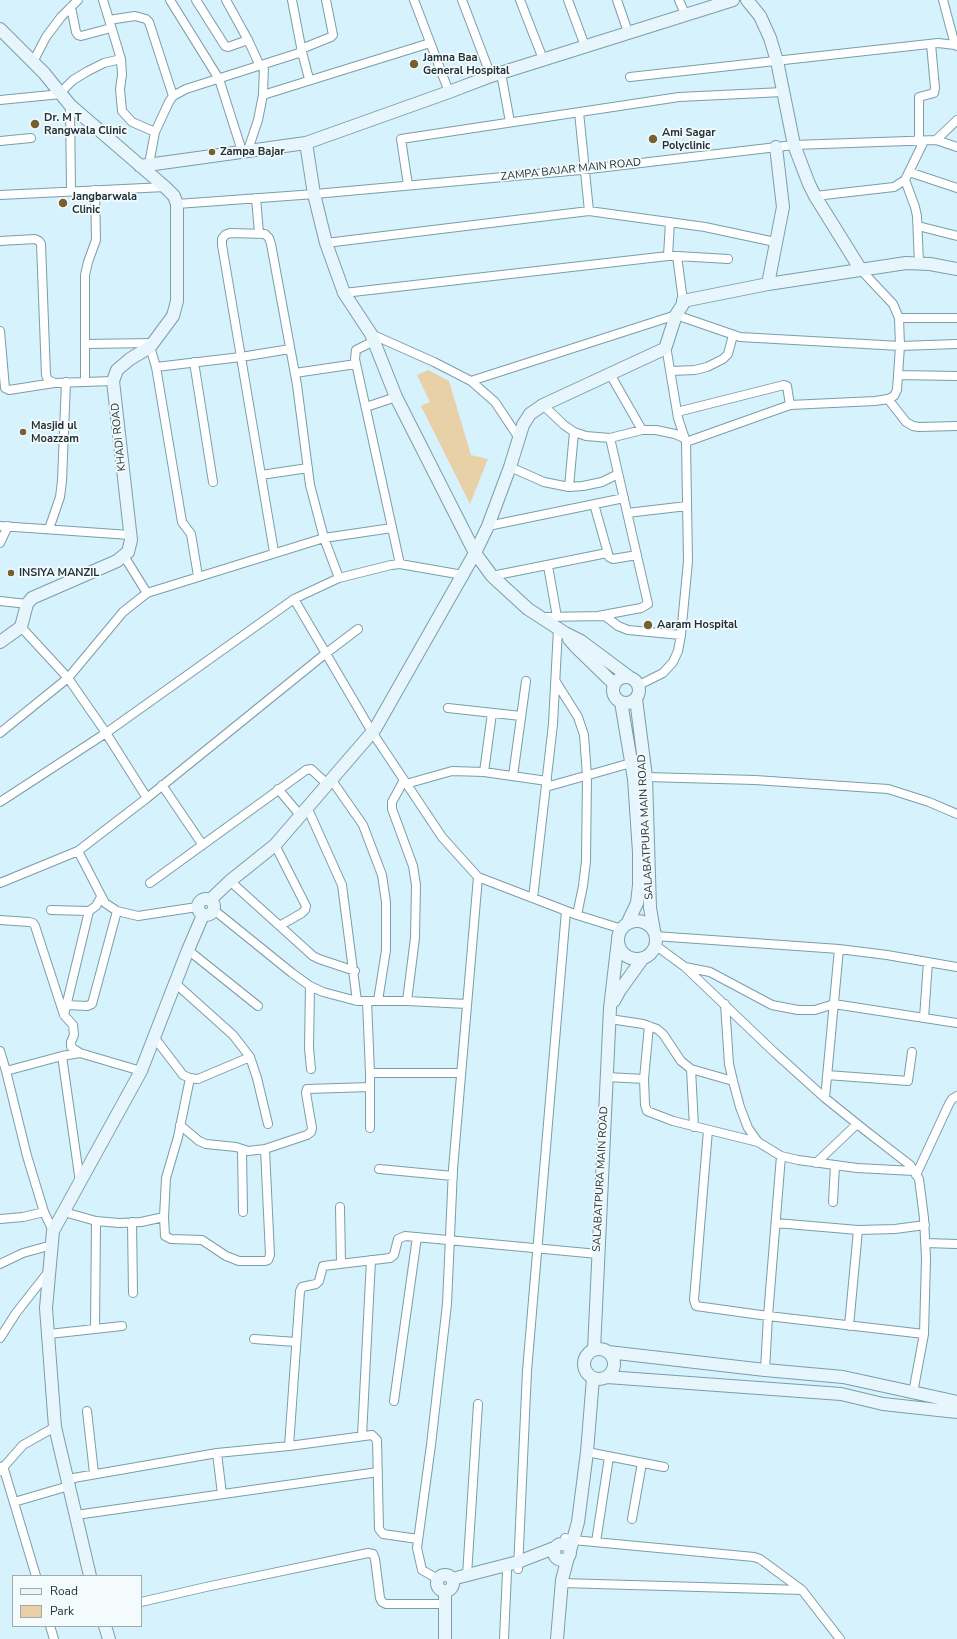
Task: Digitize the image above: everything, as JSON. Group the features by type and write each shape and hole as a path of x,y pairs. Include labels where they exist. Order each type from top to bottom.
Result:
{"street":[{"path":"33,62 46,37 61,17 78,0"},
{"path":"103,0 121,59 122,75 120,89 122,111 132,122 155,132"},
{"path":"170,0 219,79 245,151"},
{"path":"196,0 225,46 228,47 248,40"},
{"path":"226,0 262,66 263,95 258,120 245,151"},
{"path":"292,0 309,79"},
{"path":"145,165 155,132 173,96 186,89 262,66 331,37 333,35 326,0"},
{"path":"414,0 449,92"},
{"path":"462,0 496,74 510,122"},
{"path":"520,0 543,59"},
{"path":"568,0 584,46"},
{"path":"617,0 628,32"},
{"path":"679,0 685,14"},
{"path":"145,165 306,143 496,74 732,0"},
{"path":"543,405 564,425 574,432 586,436 610,438 642,430 656,430 675,434 685,440 790,405 888,399 894,396 897,390 900,346 898,318 893,304 861,270 815,196 794,145 777,60 766,28 760,16 747,0"},
{"path":"630,76 931,44 956,46 943,0"},
{"path":"72,7 76,32 81,36 135,16 146,19 149,22 173,96"},
{"path":"0,29 33,62 70,105 145,165 174,196 177,204 177,301 172,316 152,345 130,359 117,370 113,381 66,382 9,390 6,388 0,331"},
{"path":"263,95 309,79 430,43"},
{"path":"815,196 894,187 905,180 922,141 919,97 934,93 935,88 931,44"},
{"path":"0,100 60,93 73,80 88,71 104,63 121,59"},
{"path":"408,185 401,139 679,97 783,92"},
{"path":"70,105 72,191"},
{"path":"579,112 586,169 589,211"},
{"path":"956,120 936,140 957,147"},
{"path":"0,141 31,138"},
{"name":"ZAMPA BAJAR MAIN ROAD","path":"177,204 314,194 586,169 794,145 936,140"},
{"path":"306,143 314,194 326,243 344,293 373,338 396,397 475,553 492,576 523,605 539,617 560,626 634,679 639,685 639,692 636,699 629,703 620,702 617,700 613,692 614,684 620,678 628,676"},
{"path":"768,284 783,207 776,147"},
{"path":"909,172 957,188"},
{"path":"905,180 915,207 918,226 919,263"},
{"path":"0,195 165,187"},
{"path":"85,382 85,275 96,240 95,190"},
{"path":"256,198 259,233"},
{"path":"326,243 589,211 705,227 775,242"},
{"path":"668,256 670,222"},
{"path":"918,226 957,236"},
{"path":"274,552 222,245 222,239 225,235 230,233 265,234 269,238 271,244 295,373 314,503 324,538 339,578"},
{"path":"0,241 35,239 42,244 46,375 48,380 55,383"},
{"path":"344,293 668,256 728,259"},
{"path":"212,905 230,881 275,845 372,732 475,553 488,526 510,467 523,425 530,414 543,405 664,349 676,315 683,304 677,256"},
{"path":"683,301 768,284 919,263 957,269"},
{"path":"471,381 676,315 740,337 900,346 957,344"},
{"path":"898,318 957,318"},
{"path":"671,371 696,370 723,360 728,354 733,335"},
{"path":"373,338 356,350 355,359 400,564"},
{"path":"373,338 434,362 471,381 495,402 520,438"},
{"path":"85,344 152,345"},
{"path":"152,345 182,522 191,534 198,576"},
{"path":"639,685 663,672 673,662 678,651 681,635 688,561 685,440 677,412 666,346"},
{"path":"156,367 241,357 290,349"},
{"path":"194,362 213,482"},
{"path":"295,373 356,364"},
{"path":"610,374 642,430"},
{"path":"898,375 957,376"},
{"name":"KHADI ROAD","path":"113,381 130,535 130,547 124,556"},
{"path":"49,529 60,497 62,481 66,382"},
{"path":"677,412 784,385 787,386 790,405"},
{"path":"366,406 396,397"},
{"path":"888,399 906,422 913,426 957,426"},
{"path":"569,487 574,432"},
{"path":"560,626 598,616 641,608 648,604 610,438"},
{"path":"510,467 544,482 569,487 584,486 602,482 618,474"},
{"path":"261,475 308,468"},
{"path":"488,526 624,498"},
{"path":"594,504 609,557 613,560 637,555"},
{"path":"627,514 687,506"},
{"path":"0,543 4,526 130,535"},
{"path":"0,733 68,678 124,612 147,593 274,552 324,538 392,528"},
{"path":"492,576 607,553"},
{"path":"0,642 21,627 27,604 32,598 117,561 124,556 147,593"},
{"path":"0,802 106,733 294,599 339,578 391,565 400,564 463,575"},
{"path":"533,898 546,784 560,626 548,566"},
{"path":"294,599 372,732 405,782 442,837 478,877 622,931"},
{"path":"0,601 27,604"},
{"path":"0,609 9,601"},
{"path":"598,616 605,616 618,626 628,630 681,635"},
{"path":"560,626 577,648 614,684"},
{"path":"21,627 68,678 106,733 147,798"},
{"path":"0,883 78,851 147,798 358,629"},
{"path":"513,776 526,681"},
{"path":"556,682 578,717 584,735 587,776 586,861 577,915"},
{"name":"SALABATPURA MAIN ROAD","path":"636,699 646,777 650,908 655,938"},
{"name":"SALABATPURA MAIN ROAD","path":"594,1350 610,1013 622,931 637,903 639,885 639,852 632,763 620,702"},
{"path":"448,708 521,716"},
{"path":"484,772 492,713"},
{"path":"407,1001 415,938 416,885 414,866 392,809 392,802 405,782 452,771 484,772 513,776 546,784 587,776 632,763"},
{"path":"150,883 278,789 308,768 311,769 329,782 363,825 382,875 386,902 386,950 378,1001"},
{"path":"646,777 755,780 888,789 929,802 957,814"},
{"path":"162,785 202,844"},
{"path":"278,789 304,811 342,884 357,1001"},
{"path":"275,845 306,906 302,913 281,925"},
{"path":"78,851 105,903 118,911 138,916 200,911"},
{"path":"478,877 453,1176 446,1312 432,1445 417,1548 422,1570 438,1580 438,1588 441,1590 467,1575 514,1568"},
{"path":"230,881 281,925 313,956 354,971"},
{"path":"51,910 89,911 96,906 102,897"},
{"path":"90,1575 55,1427 46,1296 53,1231 141,1071 188,950 202,900 212,905 310,986 323,992 357,1001 407,1001 467,1004"},
{"path":"64,1016 89,911"},
{"path":"67,1005 87,1006 92,1004 118,911"},
{"path":"504,1639 514,1568 527,1371 566,911"},
{"path":"0,920 29,922 36,926 64,1016 71,1021 74,1029 71,1047 80,1053 141,1071"},
{"path":"644,958 637,959 626,955 622,951 622,931 632,922 644,923 655,938 774,1052 825,1098 910,1165 919,1179 925,1225 924,1334 913,1393"},
{"path":"655,938 839,949 887,954 957,967"},
{"path":"655,938 649,954 644,958 620,990 610,1013 657,1029 663,1034 681,1061 691,1069 732,1082"},
{"path":"825,1098 839,949"},
{"path":"188,950 258,1006"},
{"path":"924,1018 928,962"},
{"path":"685,967 710,972 772,1005 798,1010 815,1010 834,1004 957,1023"},
{"path":"175,983 233,1035 250,1057 257,1078 268,1124"},
{"path":"310,986 309,1048 311,1070"},
{"path":"367,1001 370,1074 370,1128"},
{"path":"725,1004 729,1064 732,1082 748,1128 758,1142"},
{"path":"649,1026 644,1079 644,1105 647,1111 656,1116 694,1127 758,1142 781,1156 816,1163 915,1173"},
{"path":"154,1037 183,1075 190,1078 198,1079 250,1057"},
{"path":"0,1051 1,1061 6,1071 27,1156 44,1212 53,1231"},
{"path":"827,1075 908,1081 912,1052"},
{"path":"6,1071 62,1056 80,1053"},
{"path":"62,1056 80,1182"},
{"path":"691,1069 694,1127"},
{"path":"370,1074 461,1073"},
{"path":"607,1077 644,1079"},
{"path":"190,1078 180,1125 166,1178 164,1217 165,1236 168,1238 202,1240 226,1256 239,1261 268,1260 270,1255 265,1149"},
{"path":"180,1125 199,1141 206,1144 230,1146 248,1151 265,1149 308,1135 311,1132 312,1128 306,1093 307,1089 370,1087"},
{"path":"915,1173 949,1104 952,1099 957,1096"},
{"path":"816,1163 857,1124"},
{"path":"708,1130 694,1300 696,1306 702,1308 924,1334"},
{"path":"242,1149 242,1212"},
{"path":"765,1370 781,1156"},
{"path":"833,1202 835,1165"},
{"path":"379,1169 453,1176"},
{"path":"340,1208 341,1263"},
{"path":"0,1219 23,1217 44,1212"},
{"path":"64,1212 96,1221 118,1223 164,1217"},
{"path":"95,1329 96,1221"},
{"path":"132,1222 133,1292"},
{"path":"776,1223 858,1230 895,1229 925,1225"},
{"path":"850,1326 858,1230"},
{"path":"289,1446 300,1291 302,1287 316,1284 319,1280 323,1266 390,1258 394,1255 398,1239 401,1237 417,1237 598,1254"},
{"path":"394,1401 417,1237"},
{"path":"925,1243 957,1244"},
{"path":"0,1264 23,1253 52,1245"},
{"path":"362,1436 371,1260"},
{"path":"0,1338 16,1313 49,1270"},
{"path":"49,1334 122,1326"},
{"path":"254,1339 296,1342"},
{"path":"957,1402 843,1377 765,1370 608,1352 604,1350 594,1350 590,1352 584,1361 586,1371 593,1378 598,1379 608,1377 841,1394 883,1404 957,1412"},
{"path":"608,1352 614,1360 614,1369 608,1377"},
{"path":"557,1639 563,1549 578,1522 587,1452 593,1378"},
{"path":"467,1575 478,1404"},
{"path":"87,1410 94,1473"},
{"path":"36,1575 14,1502 2,1469 24,1445 55,1427"},
{"path":"14,1502 94,1473 217,1453 289,1446 372,1435 377,1440 379,1529 383,1534 418,1539"},
{"path":"587,1452 664,1467"},
{"path":"217,1453 222,1494"},
{"path":"596,1542 609,1457"},
{"path":"632,1519 642,1463"},
{"path":"76,1515 378,1472"},
{"path":"450,1585 514,1568 563,1549 596,1542 686,1552 754,1557 760,1559 802,1590 840,1639"},
{"path":"142,1602 368,1553 373,1554 375,1558 380,1598 382,1602 386,1604 445,1604"},
{"path":"562,1581 802,1590"},
{"path":"445,1639 445,1604 450,1585"},
{"path":"50,1627 54,1639"},
{"path":"105,1627 109,1639"}],"green space":[{"path":"428,370 449,381 471,455 488,459 470,504 421,406 430,402 417,375"}],"place":[{"name":"Jamna Baa General Hospital","path":"414,64"},
{"name":"Dr. M T Rangwala Clinic","path":"35,124"},
{"name":"Ami Sagar Polyclinic","path":"653,139"},
{"name":"Zampa Bajar","path":"212,152"},
{"name":"Jangbarwala Clinic","path":"63,203"},
{"name":"Masjid ul Moazzam","path":"23,432"},
{"name":"INSIYA MANZIL","path":"11,573"},
{"name":"Aaram Hospital","path":"648,625"}]}
